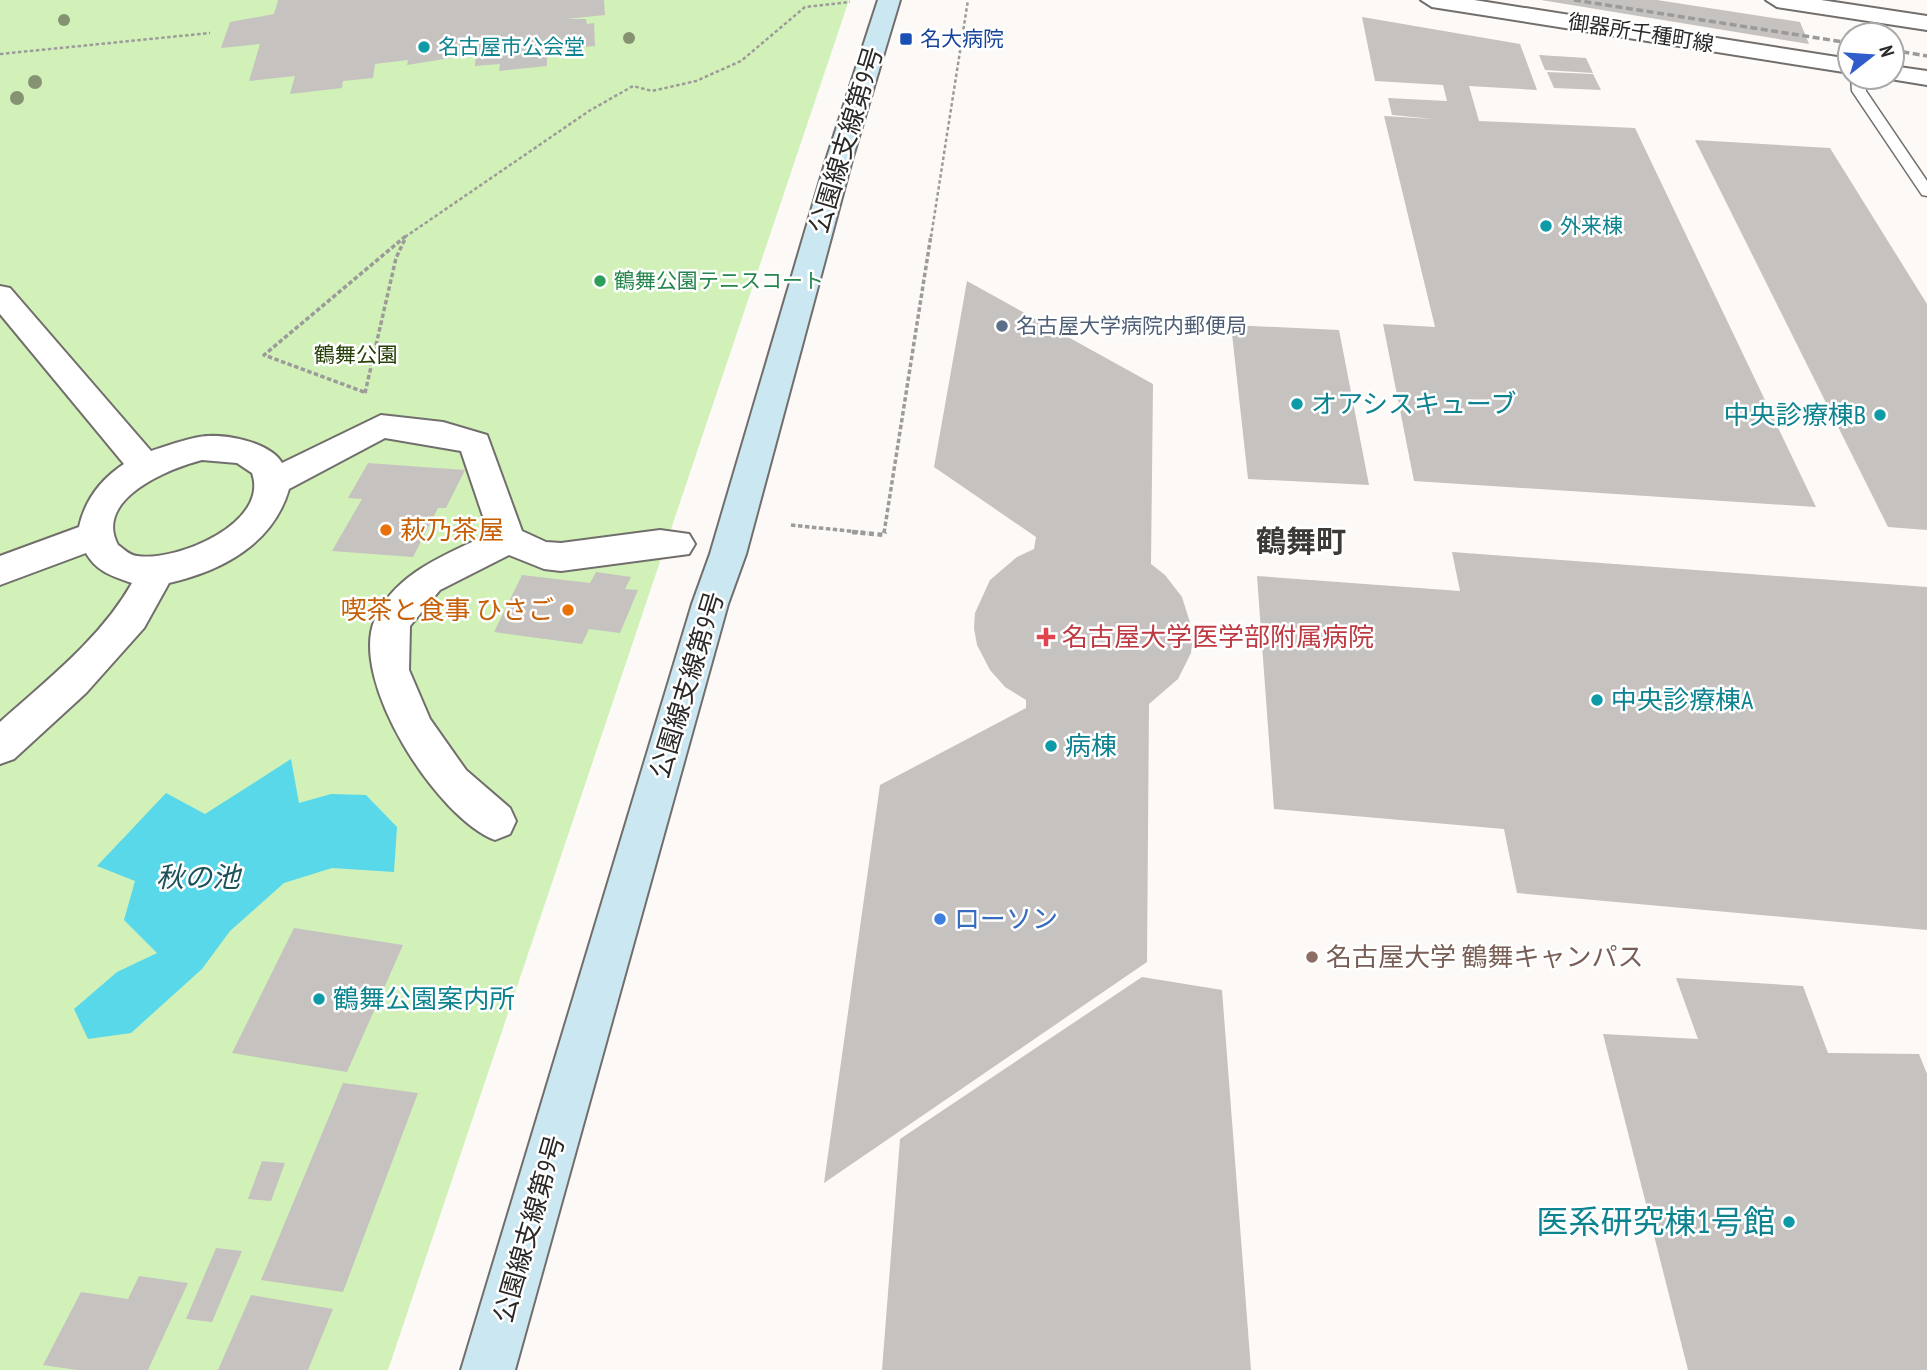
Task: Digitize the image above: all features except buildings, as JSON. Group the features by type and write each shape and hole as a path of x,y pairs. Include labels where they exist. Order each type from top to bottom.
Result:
{"street":[{"name":"御器所千種町線","path":"1432,0 1836,49"},
{"path":"1777,0 1927,23"},
{"name":"公園線支線第9号","path":"488,1370 702,631 728,554 839,159 872,1"},
{"path":"1826,8 1836,29"},
{"path":"1906,75 1927,78"},
{"path":"0,295 145,467"},
{"path":"273,482 381,426 443,434 475,443 508,540 544,555 588,557 621,549 677,544"},
{"path":"202,448 229,448 250,454 266,465 273,482 271,500 260,520 240,539 215,555 186,566 157,571 132,570 113,563 100,551 95,535 97,517 107,499 145,467 173,455 202,448"},
{"path":"0,571 95,535"},
{"path":"495,821 452,783 415,729 390,670 392,622 427,580 508,540"},
{"path":"0,747 72,682 131,618 157,571"}],"lane":[{"path":"1859,91 1927,192"}],"path":[{"path":"790,525 884,535 968,0"},
{"path":"365,392 264,355 407,235 589,111 634,86 652,91 696,81 741,61 805,7 872,1"},
{"path":"0,54 210,33"},
{"path":"352,440 396,258 407,235"}],"green space":[{"name":"鶴舞公園","path":"0,0 849,0 388,1370 0,1370"}],"water":[{"name":"秋の池","path":"291,759 299,803 331,794 366,795 397,827 394,872 332,868 284,883 230,931 202,969 131,1033 88,1039 74,1009 117,972 157,953 124,920 135,881 97,866 166,793 205,814"}],"railway":[{"path":"1574,0 1836,41"},
{"path":"1906,52 1927,56"}],"place":[{"name":"名大病院","path":"906,39"},
{"name":"名古屋市公会堂","path":"424,47"},
{"name":"外来棟","path":"1546,226"},
{"name":"鶴舞公園テニスコート","path":"600,281"},
{"name":"名古屋大学病院内郵便局","path":"1002,326"},
{"name":"オアシスキューブ","path":"1297,404"},
{"name":"中央診療棟B","path":"1880,415"},
{"name":"萩乃茶屋","path":"386,530"},
{"name":"喫茶と食事 ひさご","path":"568,610"},
{"name":"名古屋大学医学部附属病院","path":"1046,637"},
{"name":"中央診療棟A","path":"1597,700"},
{"name":"病棟","path":"1051,746"},
{"name":"ローソン","path":"940,919"},
{"name":"名古屋大学 鶴舞キャンパス","path":"1312,957"},
{"name":"鶴舞公園案内所","path":"319,999"},
{"name":"医系研究棟1号館","path":"1789,1222"}],"district":[{"name":"鶴舞町","path":"1301,542"}]}
